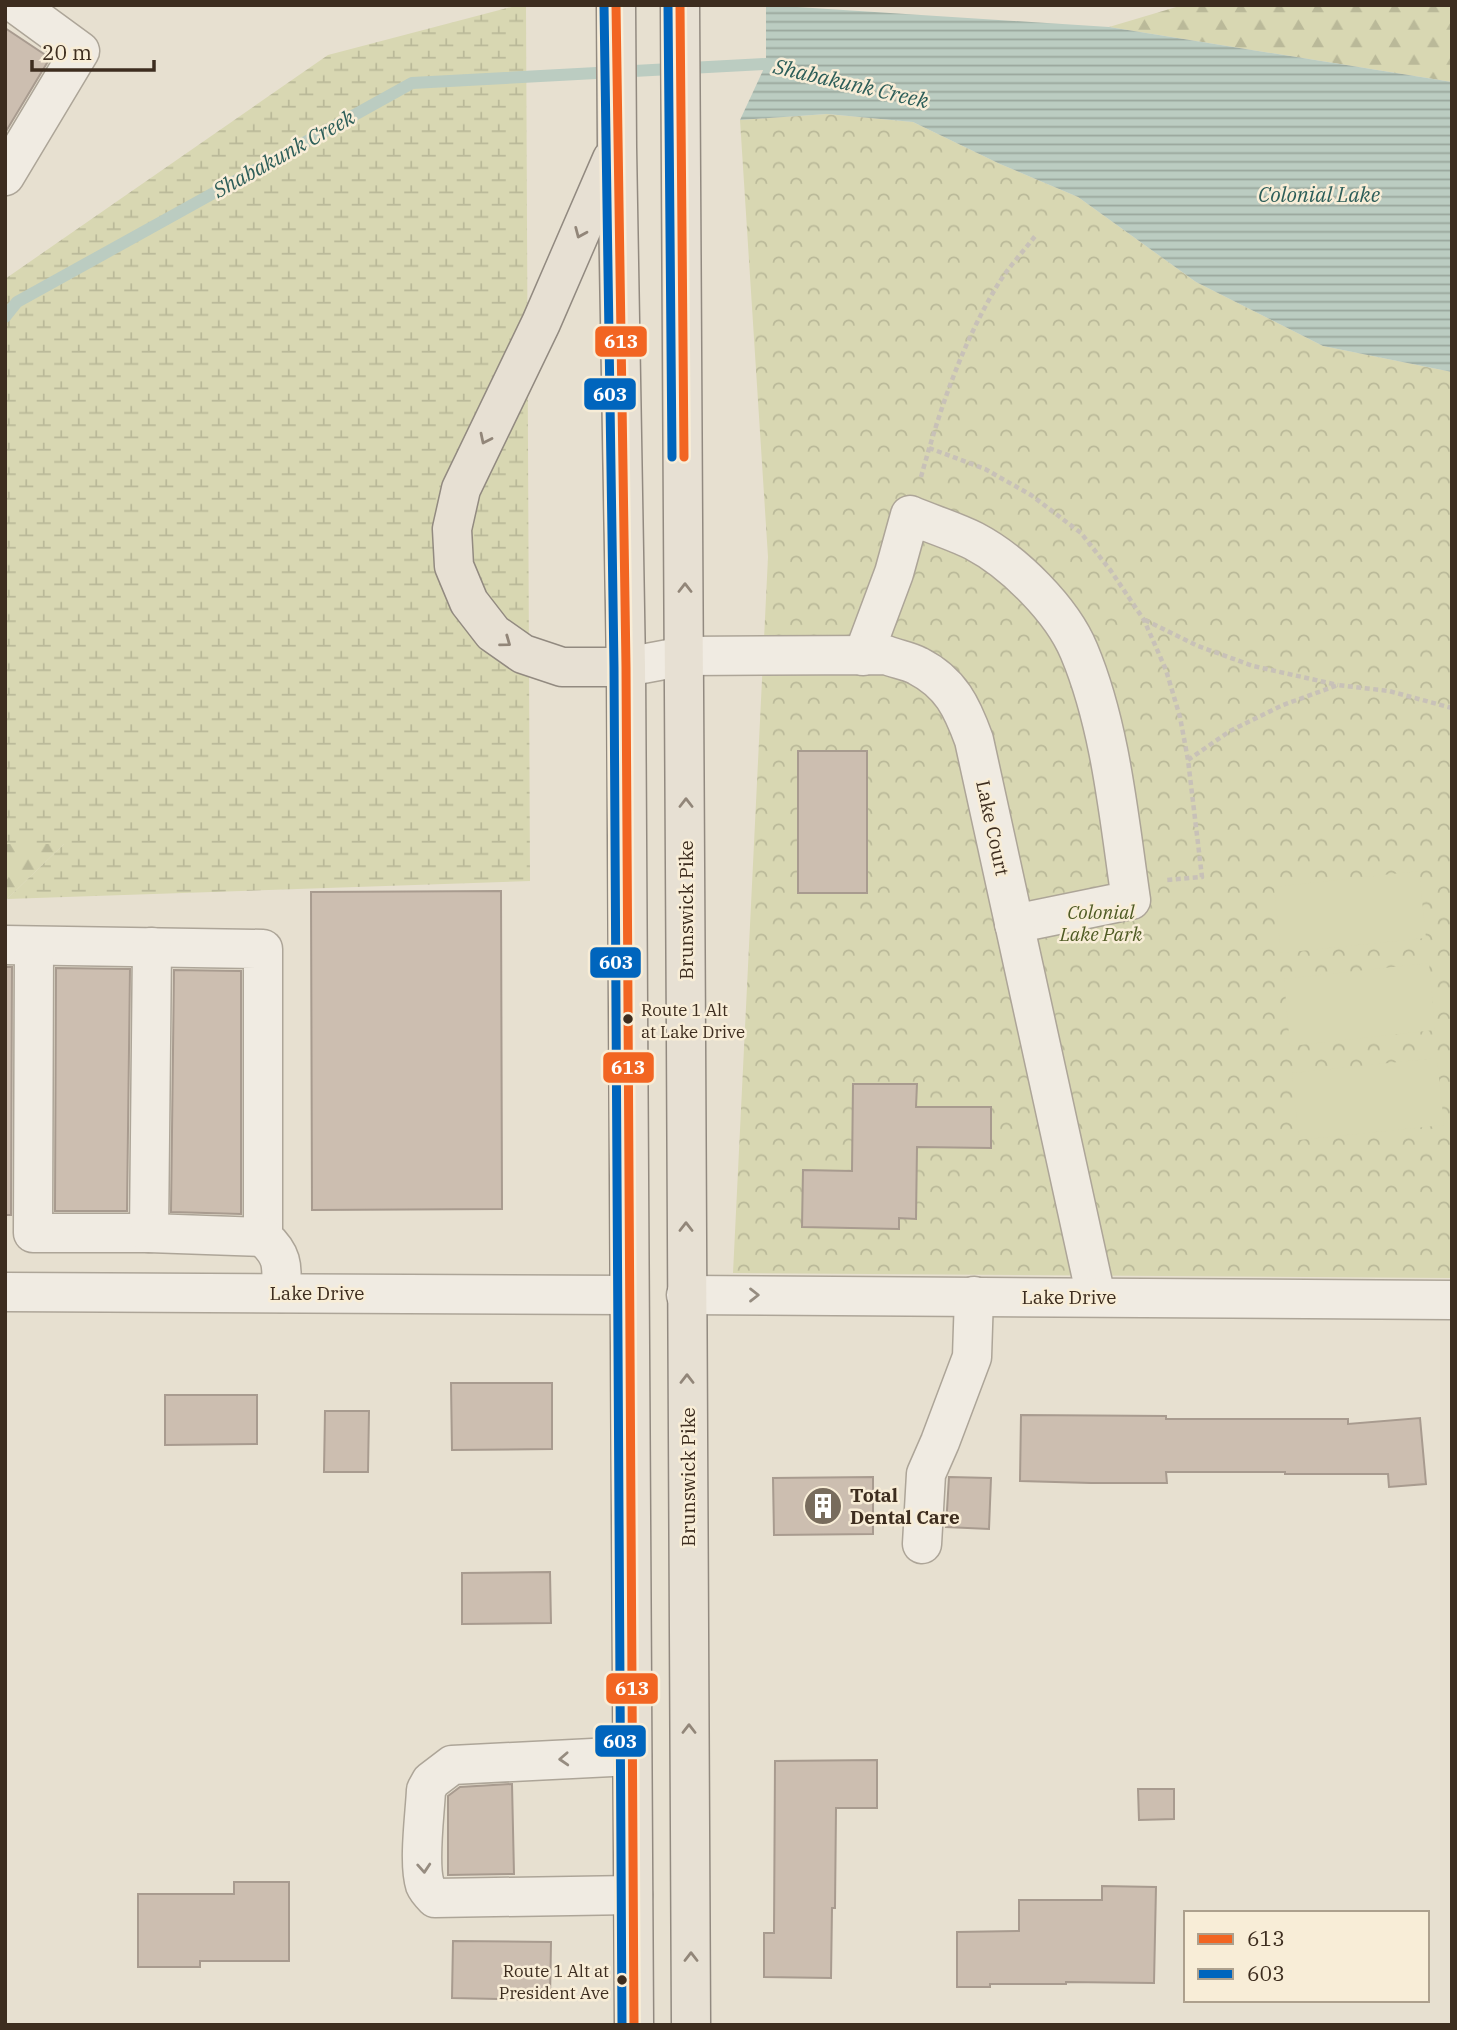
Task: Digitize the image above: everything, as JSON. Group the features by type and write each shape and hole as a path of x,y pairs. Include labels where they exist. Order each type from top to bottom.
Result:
{"main road":[{"path":"616,5 626,667 634,2025"},
{"name":"Brunswick Pike","path":"680,5 691,2025"},
{"path":"617,148 541,323 461,489 452,529 454,566 469,603 493,633 523,654 562,667 626,667"}],"street":[{"path":"5,176 80,51 17,5"},
{"path":"863,656 894,573 910,515 975,542 1017,571 1053,607 1079,649 1094,694 1114,778 1131,900 1014,924"},
{"name":"Lake Court","path":"626,667 685,656 886,655 917,665 944,684 963,710 974,740 1096,1297"},
{"path":"263,1237 263,949 20,946 19,1233 149,1233 263,1237 275,1248 282,1263 281,1293"},
{"path":"149,1233 152,947"},
{"name":"Lake Drive","path":"5,1292 629,1295"},
{"name":"Lake Drive","path":"686,1295 1452,1300"},
{"path":"922,1544 926,1474 972,1357 974,1296"},
{"path":"632,1756 452,1765 430,1781 426,1790 422,1870 429,1892 435,1898 634,1895"}],"path":[{"path":"910,515 940,412 967,342 995,288 1036,235"},
{"path":"1144,620 1198,646 1253,666 1338,685 1389,691 1452,708"},
{"path":"1188,760 1230,731 1283,705 1338,685"}],"green space":[{"path":"526,5 530,881 7,899 64,844 5,844 5,279 328,55"},
{"path":"1183,5 1452,5 1452,82 1109,27"},
{"name":"Colonial Lake Park","path":"827,114 913,122 1000,164 1078,197 1196,282 1323,346 1452,372 1452,1278 733,1273 768,557 740,120"},
{"path":"65,843 7,899 5,899 5,844"},
{"path":"1419,871 1426,938 1281,953 1274,887"},
{"path":"1429,963 1435,1030 1290,1046 1284,979"},
{"path":"1437,1058 1444,1125 1299,1140 1292,1073"}],"water":[{"name":"Colonial Lake","path":"766,5 1109,27 1452,82 1452,372 1323,346 1196,282 1078,197 1000,164 913,122 827,114 740,120 766,64"}],"building":[{"path":"5,28 50,58 5,133"},
{"path":"798,751 867,751 867,893 798,893"},
{"path":"501,891 502,1209 312,1210 311,892"},
{"path":"5,967 12,967 11,1215 5,1215"},
{"path":"56,968 130,969 127,1211 55,1211"},
{"path":"174,970 241,971 241,1214 171,1212"},
{"path":"853,1084 917,1084 916,1107 991,1107 991,1148 917,1147 916,1219 899,1218 899,1229 802,1227 803,1170 852,1171"},
{"path":"451,1383 552,1383 552,1449 452,1450"},
{"path":"165,1395 257,1395 257,1444 165,1445"},
{"path":"325,1411 369,1411 368,1472 324,1472"},
{"path":"1021,1415 1166,1416 1166,1419 1348,1419 1348,1424 1420,1418 1426,1484 1389,1487 1388,1474 1285,1472 1166,1472 1167,1483 1020,1481"},
{"name":"Total Dental Care","path":"873,1477 873,1534 774,1535 773,1478"},
{"path":"949,1477 991,1478 989,1529 946,1527"},
{"path":"550,1572 551,1623 462,1624 462,1573"},
{"path":"877,1760 877,1808 836,1808 831,1978 764,1977 764,1933 774,1933 775,1761"},
{"path":"512,1784 514,1874 448,1875 448,1796 460,1787"},
{"path":"1138,1789 1174,1789 1174,1819 1139,1820"},
{"path":"234,1882 289,1882 289,1961 200,1961 200,1967 138,1967 138,1894 234,1894"},
{"path":"1102,1886 1156,1887 1154,1983 1066,1982 957,1987 957,1932 1019,1931 1019,1900 1102,1900"},
{"path":"453,1941 551,1942 550,2000 452,1998"}],"waterway":[{"name":"Shabakunk Creek","path":"5,317 17,302 412,83 766,64 780,67"}],"transit line":[{"name":"603","path":"604,5 614,667 622,2025"},
{"name":"613","path":"616,5 626,667 634,2025"},
{"name":"603","path":"668,5 672,457"},
{"name":"613","path":"680,5 684,457"}],"place":[{"name":"Route 1 Alt at Lake Drive","path":"628,1019"},
{"name":"Total Dental Care","path":"823,1506"},
{"name":"Route 1 Alt at President Ave","path":"622,1980"}]}
